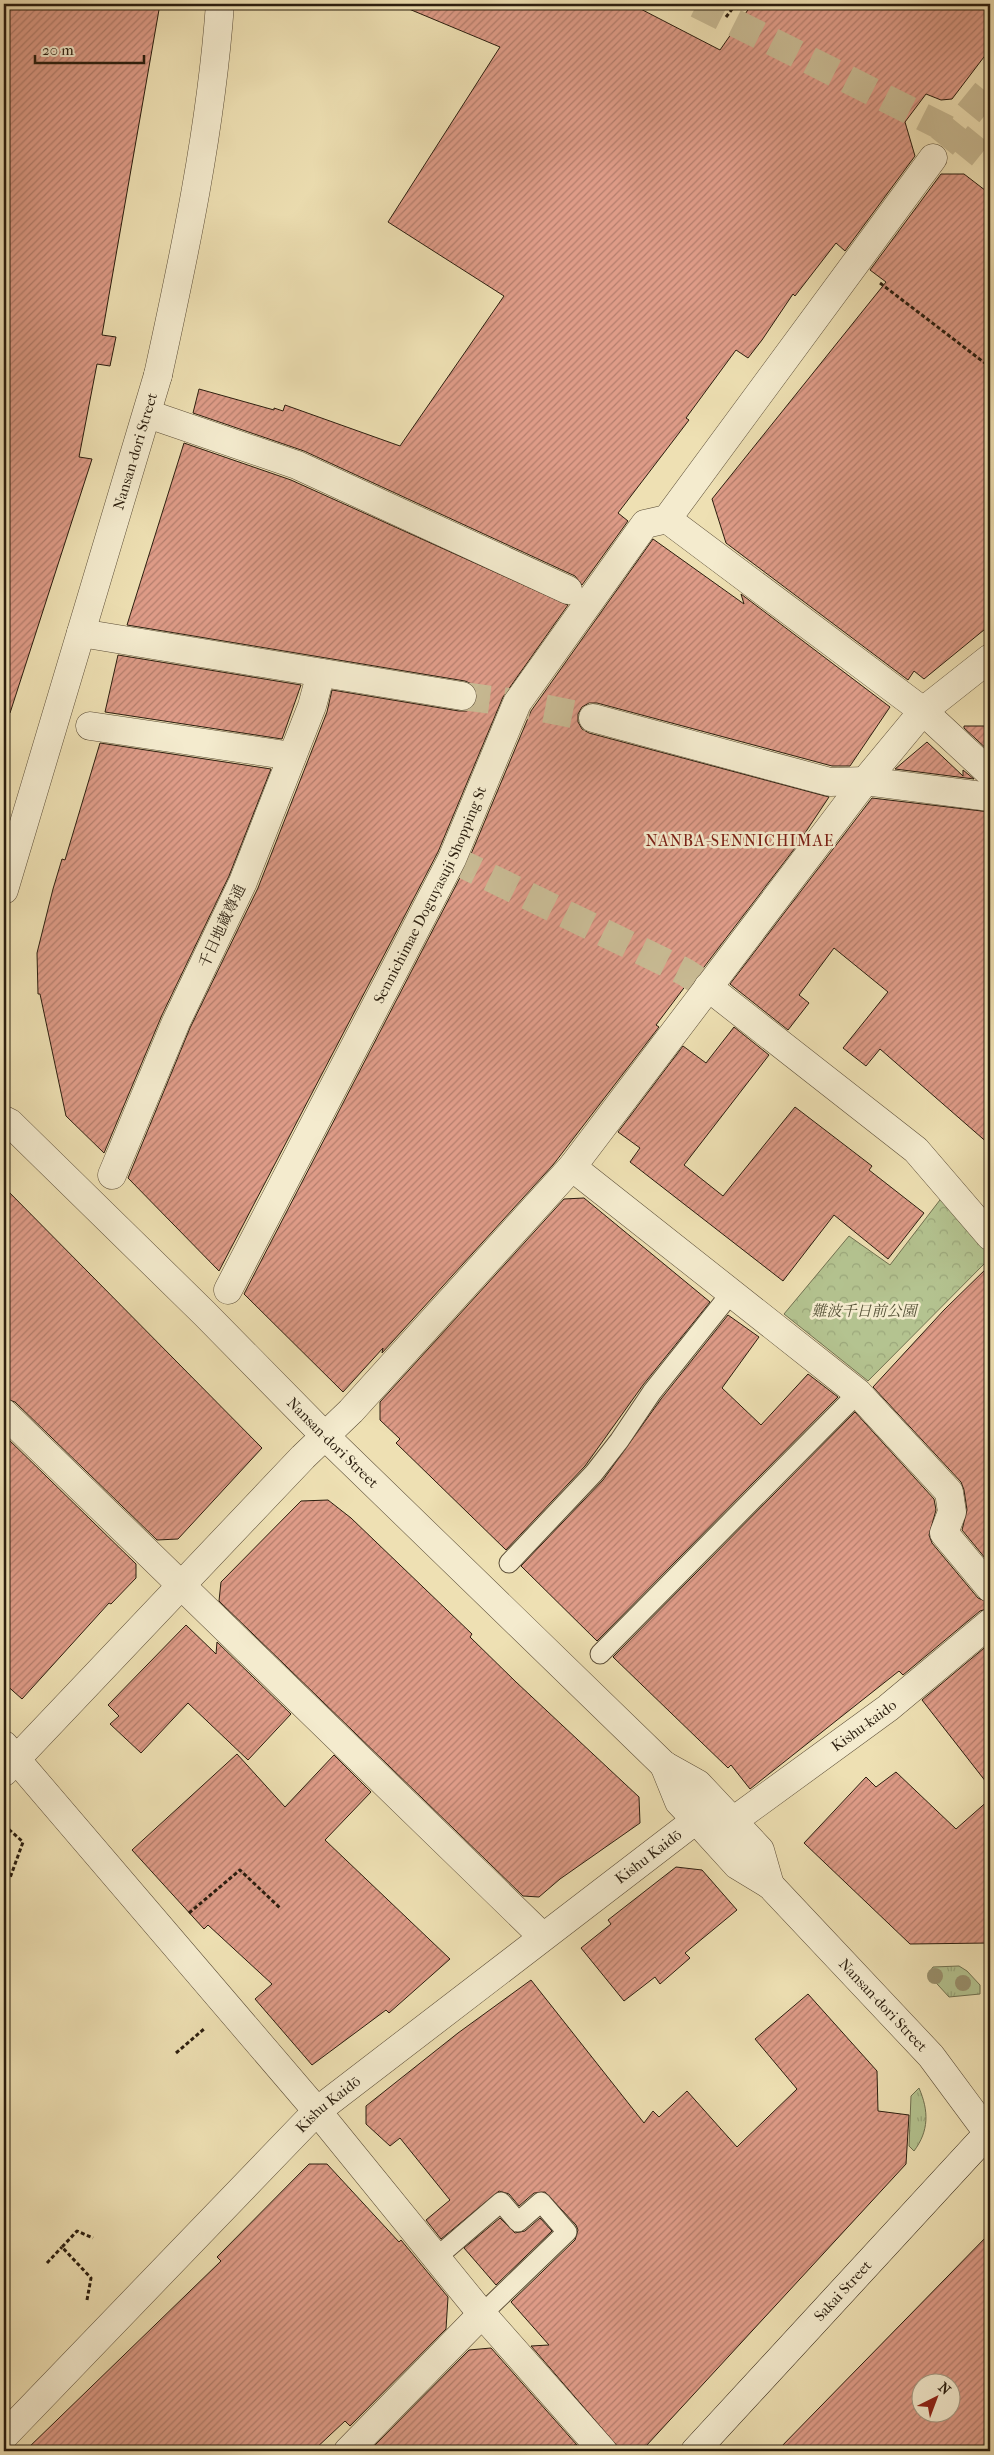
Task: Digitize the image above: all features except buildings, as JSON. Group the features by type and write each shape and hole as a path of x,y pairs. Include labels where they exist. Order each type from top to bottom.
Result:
{"street":[{"name":"Nansan-dori Street","path":"4,890 148,414 158,375 201,167 216,65 220,4"},
{"name":"Sennichimae Doguyasuji Shopping St","path":"230,1284 452,859 516,703 856,264 933,158"},
{"path":"148,414 297,465 568,590"},
{"path":"656,521 923,711 990,774"},
{"path":"81,633 462,696"},
{"path":"603,2451 482,2314 317,2111 166,1934 8,1759 182,1585 398,1360 572,1167 865,781 923,711 990,658"},
{"name":"千日地蔵尊通","path":"112,1175 176,1022 243,882 312,706 321,673"},
{"path":"593,718 830,782 865,781 990,797"},
{"path":"90,726 292,756"},
{"path":"708,988 916,1150 990,1236"},
{"name":"Nansan-dori Street","path":"4,1120 10,1123 205,1314 325,1436 664,1765"},
{"path":"572,1167 858,1393 949,1492 952,1512 944,1533 990,1588"},
{"path":"4,1412 542,1936"},
{"name":"Kishu-kaido","path":"733,1821 888,1708 990,1623"},
{"path":"664,1765 680,1802 696,1820 737,1865 770,1884"},
{"path":"664,1765 698,1784 760,1850 770,1884"},
{"name":"Kishu Kaidō","path":"4,2436 317,2111 542,1936 696,1820"},
{"name":"Nansan-dori Street","path":"770,1884 931,2056 990,2134"},
{"name":"Sakai Street","path":"695,2451 990,2134"},
{"path":"348,2451 482,2314"}],"lane":[{"path":"509,1563 594,1473 619,1441 652,1392 731,1292"},
{"path":"600,1654 858,1393"},
{"path":"437,2257 501,2202 518,2222 541,2202 567,2232 482,2314"}],"path":[{"path":"726,17 736,4"},
{"path":"856,264 990,367"},
{"path":"4,1825 23,1842 10,1878"},
{"path":"166,1934 240,1870 280,1908"},
{"path":"47,2263 77,2231 93,2238"},
{"path":"62,2247 91,2278 86,2302"}],"green space":[{"name":"難波千日前公園","path":"943,1196 990,1246 990,1258 868,1381 784,1314 849,1236 890,1265"},
{"path":"959,1966 967,1971 980,1985 980,1994 949,1997 928,1974 933,1967"},
{"path":"919,2088 925,2105 926,2121 923,2136 914,2151 909,2146 911,2096"}],"tunnel":[{"path":"697,4 953,132 990,162"},
{"path":"942,146 990,87"},
{"path":"462,696 517,703 593,718"},
{"path":"452,859 685,972 708,987"}],"district":[{"name":"NANBA-SENNICHIMAE","path":"740,840"}]}
